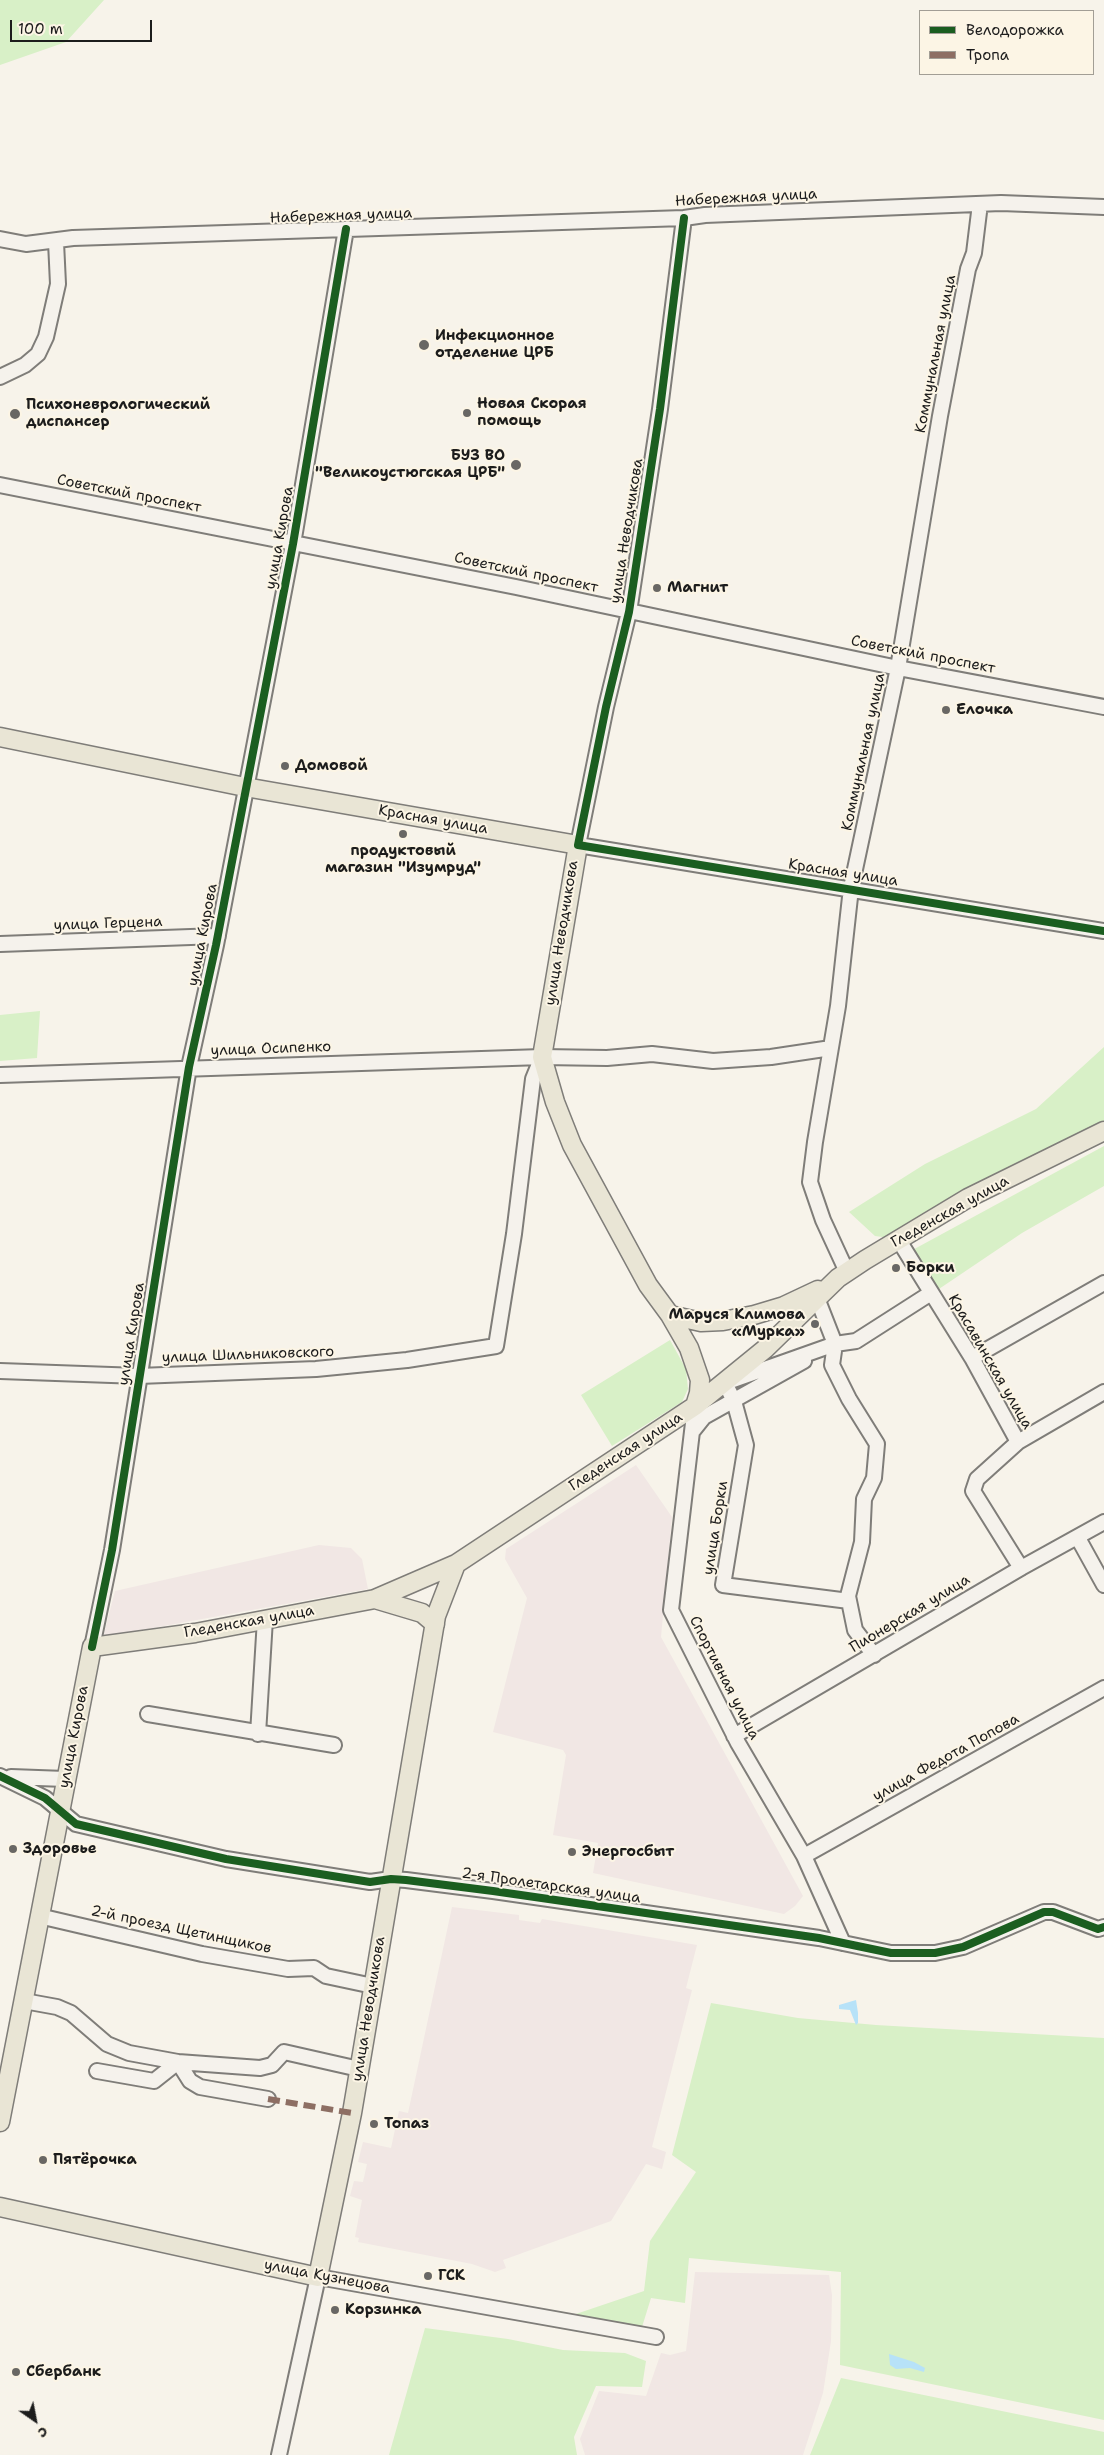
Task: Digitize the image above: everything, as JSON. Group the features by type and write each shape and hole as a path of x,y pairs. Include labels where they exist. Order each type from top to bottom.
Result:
{"main road":[{"name":"Красная улица","path":"0,737 245,787 578,845"},
{"name":"улица Неводчикова","path":"578,845 542,1057 555,1102 572,1145 644,1278 670,1315 697,1366 699,1393 696,1406"},
{"name":"Гледенская улица","path":"92,1647 195,1632 374,1599 456,1564 696,1406 764,1349 842,1275 898,1239 968,1198 1104,1131"},
{"path":"670,1315 700,1322 723,1322 754,1315 809,1295 842,1275"},
{"name":"улица Неводчикова","path":"318,2277 359,2069 435,1624 456,1564"},
{"path":"374,1599 422,1614 435,1624"},
{"name":"улица Кирова","path":"0,2122 92,1647"},
{"name":"улица Кузнецова","path":"0,2207 318,2277"}],"street":[{"name":"Набережная улица","path":"0,239 26,244 56,242 73,238 684,218 705,214 980,204 1104,207"},
{"name":"Коммунальная улица","path":"842,1275 810,1182 814,1142 831,1048 851,888 898,668 940,416 968,269 974,253 980,204"},
{"name":"улица Неводчикова","path":"578,845 606,707 629,612 660,409 684,218"},
{"name":"улица Кирова","path":"92,1647 112,1550 189,1067 218,936 293,544 346,229"},
{"path":"0,377 25,365 38,354 46,337 58,284 56,242"},
{"name":"Советский проспект","path":"0,485 516,587 898,668 1104,707"},
{"name":"Красная улица","path":"578,845 851,888 1104,931"},
{"name":"улица Герцена","path":"0,944 218,936"},
{"name":"улица Осипенко","path":"0,1075 189,1067 542,1057 607,1058 652,1054 713,1062 771,1057 831,1048"},
{"name":"улица Неводчикова","path":"496,1346 514,1234 533,1079 542,1057"},
{"name":"Красавинская улица","path":"898,1239 972,1358 1018,1442 977,1479 973,1491 1021,1568"},
{"path":"972,1358 1104,1283"},
{"path":"725,1383 835,1344 856,1341 931,1293"},
{"path":"817,1298 835,1344 832,1365 849,1399 877,1444 874,1478 864,1499 862,1542 848,1596 855,1630 874,1655"},
{"path":"691,1434 704,1417 835,1344"},
{"name":"улица Шильниковского","path":"0,1371 139,1376 316,1370 406,1360 496,1346"},
{"name":"улица Борки","path":"725,1383 734,1401 746,1445 723,1585 849,1601"},
{"path":"1018,1442 1104,1392"},
{"name":"Спортивная улица","path":"696,1406 691,1434 671,1610 734,1736 804,1856 843,1943"},
{"name":"Пионерская улица","path":"734,1736 1021,1568 1104,1522"},
{"path":"1078,1538 1104,1585"},
{"path":"258,1734 266,1619"},
{"name":"улица Федота Попова","path":"804,1856 1104,1688"},
{"path":"148,1714 258,1734 334,1745"},
{"name":"2-я Пролетарская улица","path":"1,1776 66,1779"},
{"name":"2-я Пролетарская улица","path":"1,1776 38,1794 76,1824 226,1859 370,1882 390,1879 534,1897 843,1943 891,1953 935,1953 963,1947 1044,1912 1053,1912 1098,1929 1104,1927"},
{"name":"2-й проезд Щетинщиков","path":"39,1916 202,1954 288,1969 314,1968 326,1976 373,1986"},
{"path":"24,2001 57,2007 71,2013 115,2049 178,2062 266,2068 272,2065 284,2052 359,2069"},
{"path":"97,2071 154,2081 178,2062"},
{"path":"178,2062 190,2081 200,2087 268,2099"},
{"name":"улица Неводчикова","path":"279,2455 318,2277"},
{"name":"улица Кузнецова","path":"318,2277 656,2337"}],"shaded area":[{"path":"636,1465 672,1517 661,1637 803,1896 795,1906 784,1914 593,1873 598,1843 553,1835 566,1755 563,1750 493,1732 527,1598 505,1559 506,1549"},
{"path":"319,1545 351,1548 362,1559 368,1589 103,1637 115,1591"},
{"path":"452,1907 519,1915 519,1920 540,1923 542,1919 697,1945 686,1988 692,1990 652,2147 666,2152 662,2169 646,2164 611,2221 503,2260 506,2268 495,2272 472,2264 358,2242 359,2238 355,2237 362,2200 350,2196 354,2181 363,2182 367,2164 358,2162 363,2142 391,2148 399,2111 408,2113"},
{"path":"695,2272 829,2275 832,2295 831,2341 823,2393 803,2455 585,2455 580,2439 599,2391 646,2396 661,2353 670,2355 686,2351"}],"green space":[{"path":"0,0 104,0 66,42 0,65"},
{"path":"40,1011 37,1058 0,1061 0,1015"},
{"path":"1104,1047 1104,1131 898,1239 875,1236 849,1212 925,1164 1036,1109"},
{"path":"1104,1146 1104,1186 1022,1233 933,1293 907,1253"},
{"path":"670,1340 686,1369 688,1389 682,1402 612,1446 581,1395"},
{"path":"711,2003 798,2018 876,2025 1104,2038 1104,2420 840,2365 841,2272 689,2258 685,2303 651,2298 642,2327 567,2317 644,2291 650,2241 696,2172 672,2155"},
{"path":"425,2328 508,2339 563,2350 625,2353 646,2361 642,2387 596,2386 574,2437 577,2455 389,2455"},
{"path":"841,2378 1104,2432 1104,2455 810,2455"}],"water":[{"path":"856,2000 858,2023 856,2025 850,2010 839,2009 839,2005"},
{"path":"889,2354 914,2362 925,2368 924,2372 910,2368 896,2369 890,2365"}],"marked path":[{"path":"268,2099 352,2113"}],"cycle path":[{"path":"684,218 660,409 629,612 606,707 578,845 1104,931"},
{"path":"92,1647 112,1550 189,1067 216,945 293,544 346,229"},
{"path":"0,1776 45,1798 76,1824 226,1859 370,1882 391,1879 406,1880 493,1891 819,1938 891,1953 935,1953 963,1947 1044,1912 1053,1912 1098,1929 1104,1927"}],"place":[{"name":"Инфекционное отделение ЦРБ","path":"424,345"},
{"name":"Новая Скорая помощь","path":"467,413"},
{"name":"Психоневрологический диспансер","path":"15,414"},
{"name":"БУЗ ВО \"Великоустюгская ЦРБ\"","path":"516,465"},
{"name":"Магнит","path":"657,588"},
{"name":"Елочка","path":"946,710"},
{"name":"Домовой","path":"285,766"},
{"name":"продуктовый магазин \"Изумруд\"","path":"403,834"},
{"name":"Борки","path":"896,1268"},
{"name":"Маруся Климова «Мурка»","path":"815,1324"},
{"name":"Здоровье","path":"13,1849"},
{"name":"Энергосбыт","path":"572,1852"},
{"name":"Топаз","path":"374,2124"},
{"name":"Пятёрочка","path":"43,2160"},
{"name":"ГСК","path":"428,2276"},
{"name":"Корзинка","path":"335,2310"},
{"name":"Сбербанк","path":"16,2372"}]}
